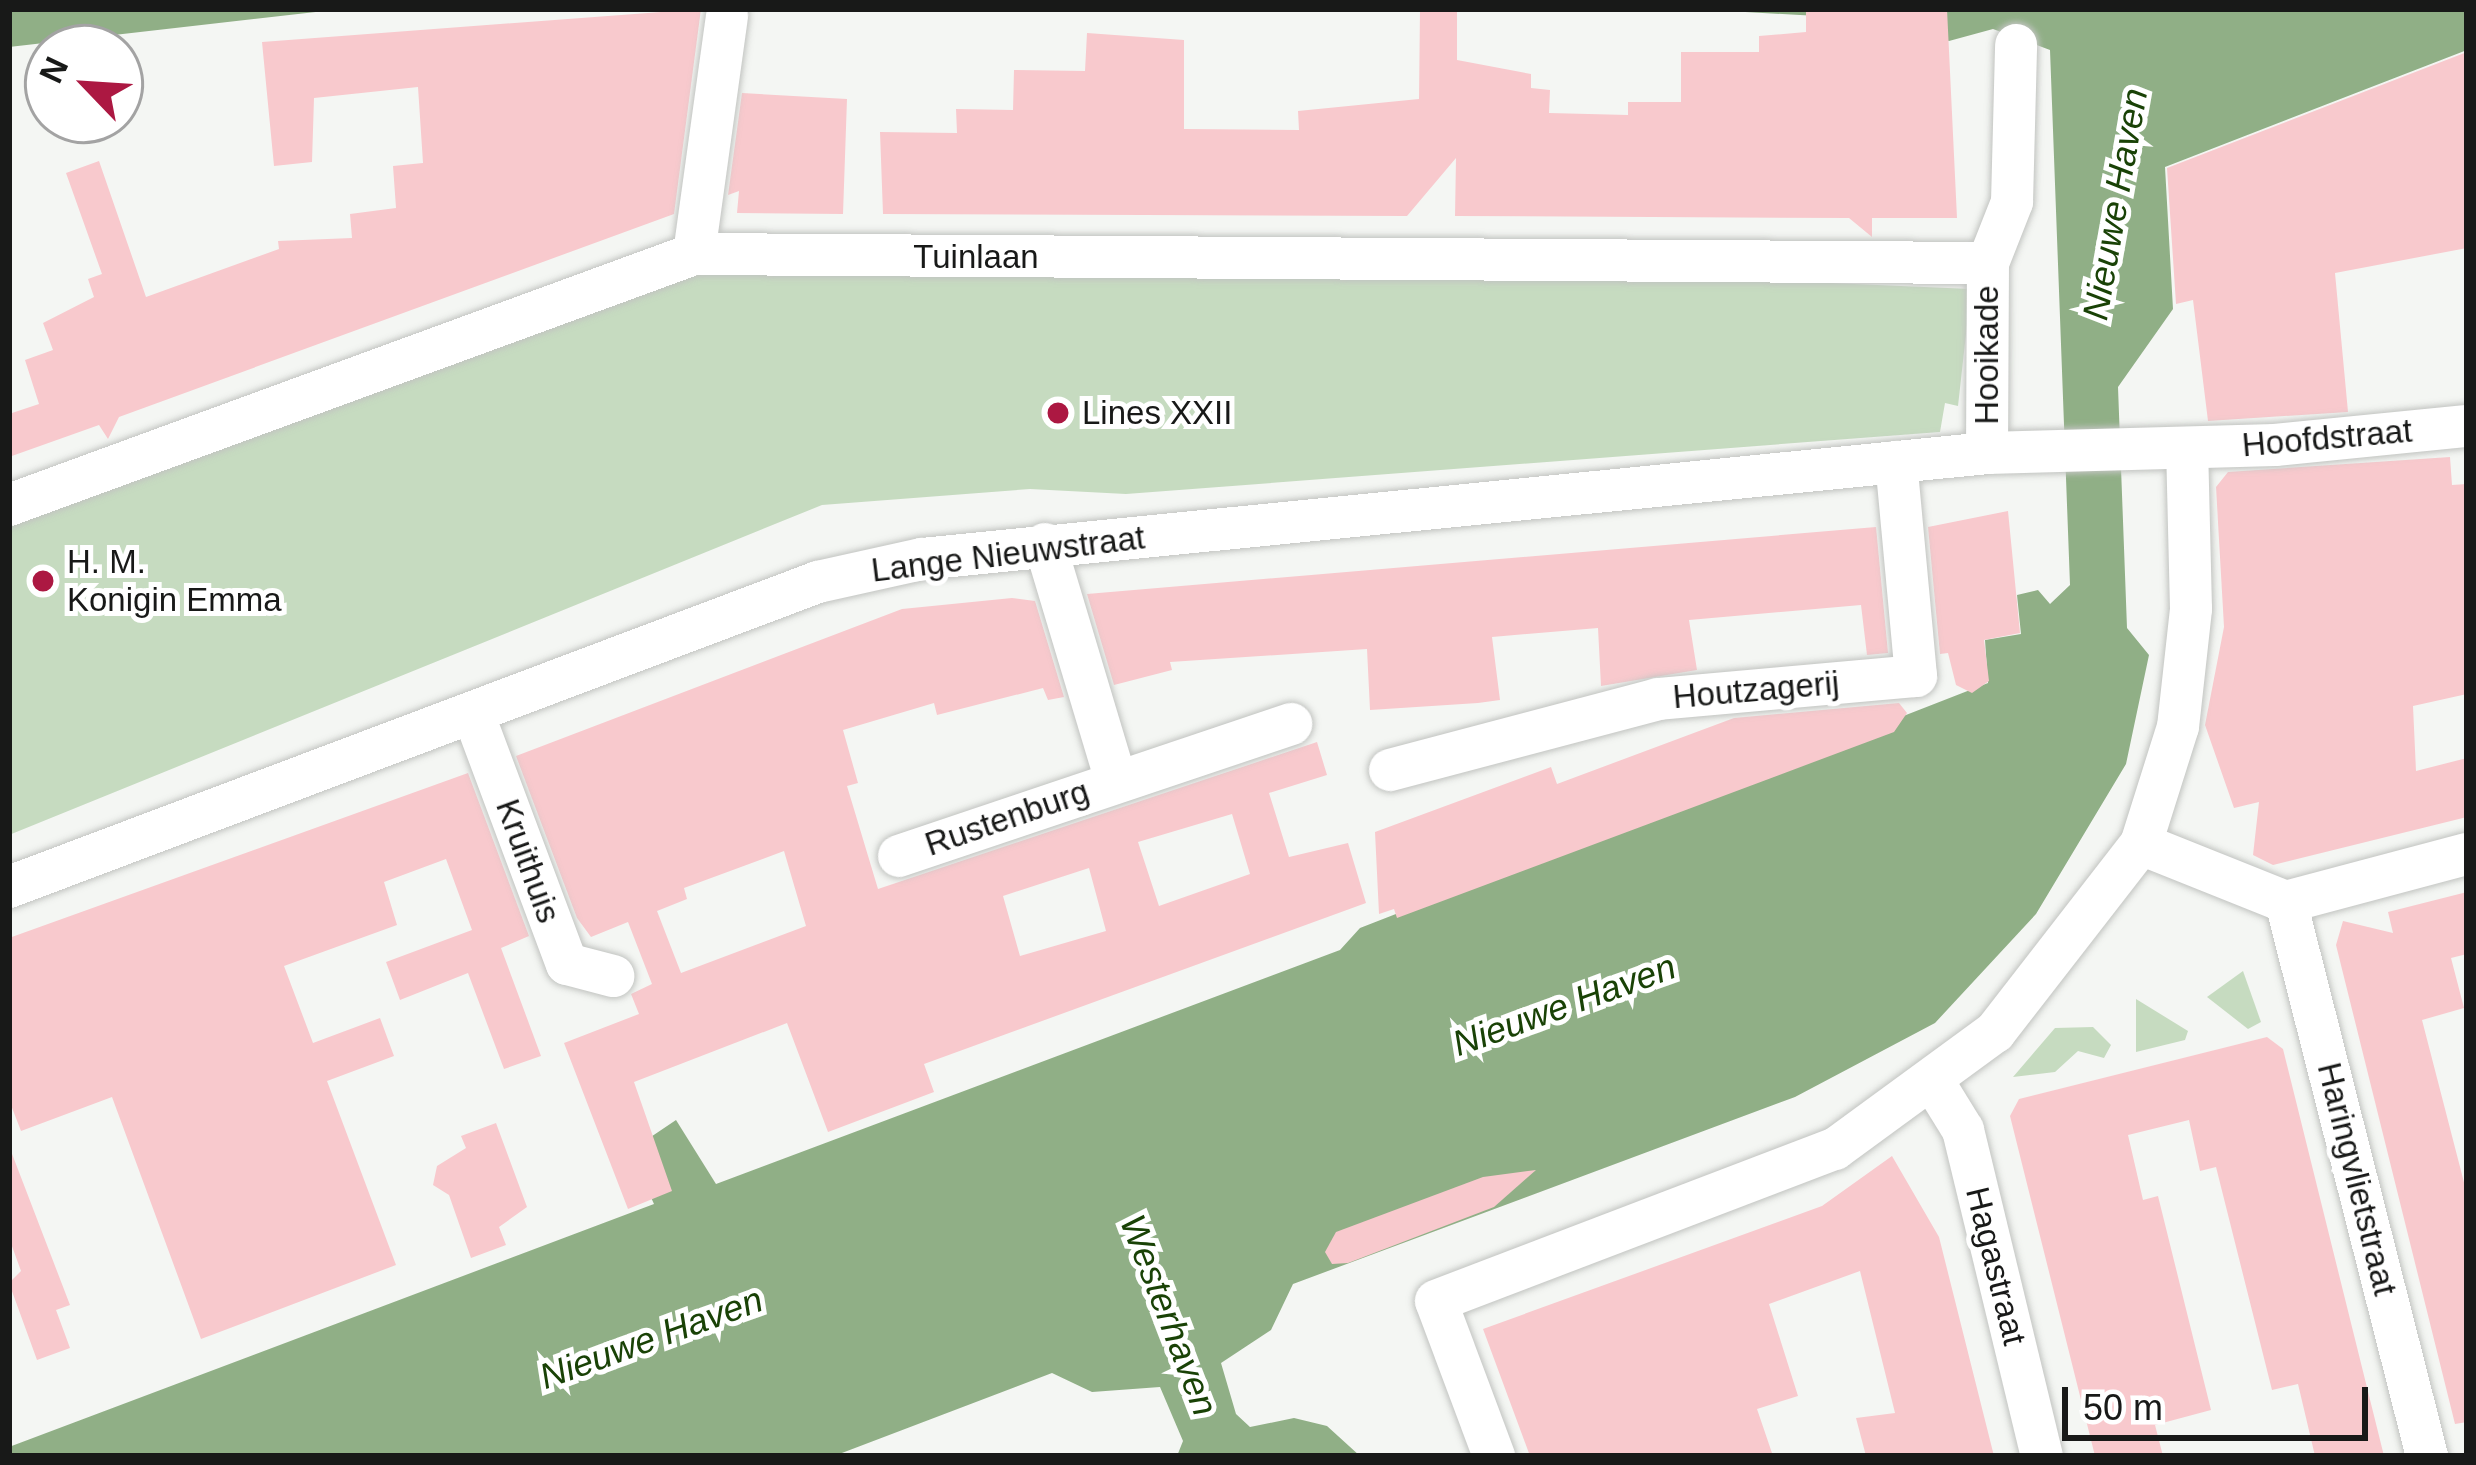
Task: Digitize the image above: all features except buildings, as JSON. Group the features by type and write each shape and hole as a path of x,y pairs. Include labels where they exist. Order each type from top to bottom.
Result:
{"street":[{"path":"694,254 727,16"},
{"name":"Hooikade","path":"1987,453 1988,262 2012,202 2016,45"},
{"name":"Tuinlaan","path":"9,505 694,254 1988,262"},
{"name":"Hoofdstraat","path":"1987,453 2187,449 2467,426"},
{"path":"1494,1456 1436,1301 1835,1149 1934,1083 1995,1031 2141,844 2178,727 2191,609 2187,449"},
{"name":"Lange Nieuwstraat","path":"9,886 818,582 1045,544 1987,453"},
{"name":"Houtzagerij","path":"1390,770 1658,698 1916,676 1896,462"},
{"name":"Rustenburg","path":"1045,544 1116,781"},
{"name":"Kruithuis","path":"473,713 567,964 613,976"},
{"name":"Rustenburg","path":"898,856 1291,724"},
{"path":"2141,844 2286,902 2467,854"},
{"name":"Haringvlietstraat","path":"2286,902 2427,1456"},
{"name":"Hagastraat","path":"1934,1083 1963,1130 2042,1456"}],"shaded area":[{"path":"684,263 1713,278 1971,289 1958,406 1945,403 1940,432 1126,494 1030,489 822,505 9,835 9,521"},
{"path":"2243,971 2261,1022 2248,1029 2207,997"},
{"path":"2136,999 2188,1031 2185,1040 2136,1052"},
{"path":"2093,1027 2111,1045 2104,1058 2078,1051 2055,1072 2013,1077 2055,1028"}],"water":[{"path":"9,9 342,9 144,32 144,24 24,24 24,45 9,47"},
{"path":"1693,9 2467,9 2467,50 2165,167 2173,309 2118,387 2127,628 2149,655 2126,764 2036,914 1935,1023 1795,1097 1293,1284 1271,1330 1221,1363 1236,1414 1250,1427 1294,1418 1327,1426 1360,1456 1177,1456 1183,1441 1160,1387 1092,1392 1052,1373 834,1456 9,1456 9,1447 654,1204 630,1151 676,1120 716,1184 1340,950 1360,928 1988,683 1985,640 2021,634 2017,595 2038,590 2050,604 2070,585 2050,50 1993,29 1949,41 1853,18"}],"place":[{"name":"Lines XXII","path":"1058,413"},
{"name":"H. M. Konigin Emma","path":"43,581"}],"water label":[{"name":"Nieuwe Haven","path":"2115,204"},
{"name":"Nieuwe Haven","path":"1564,1005"},
{"name":"Westerhaven","path":"1169,1315"},
{"name":"Nieuwe Haven","path":"651,1338"}]}
